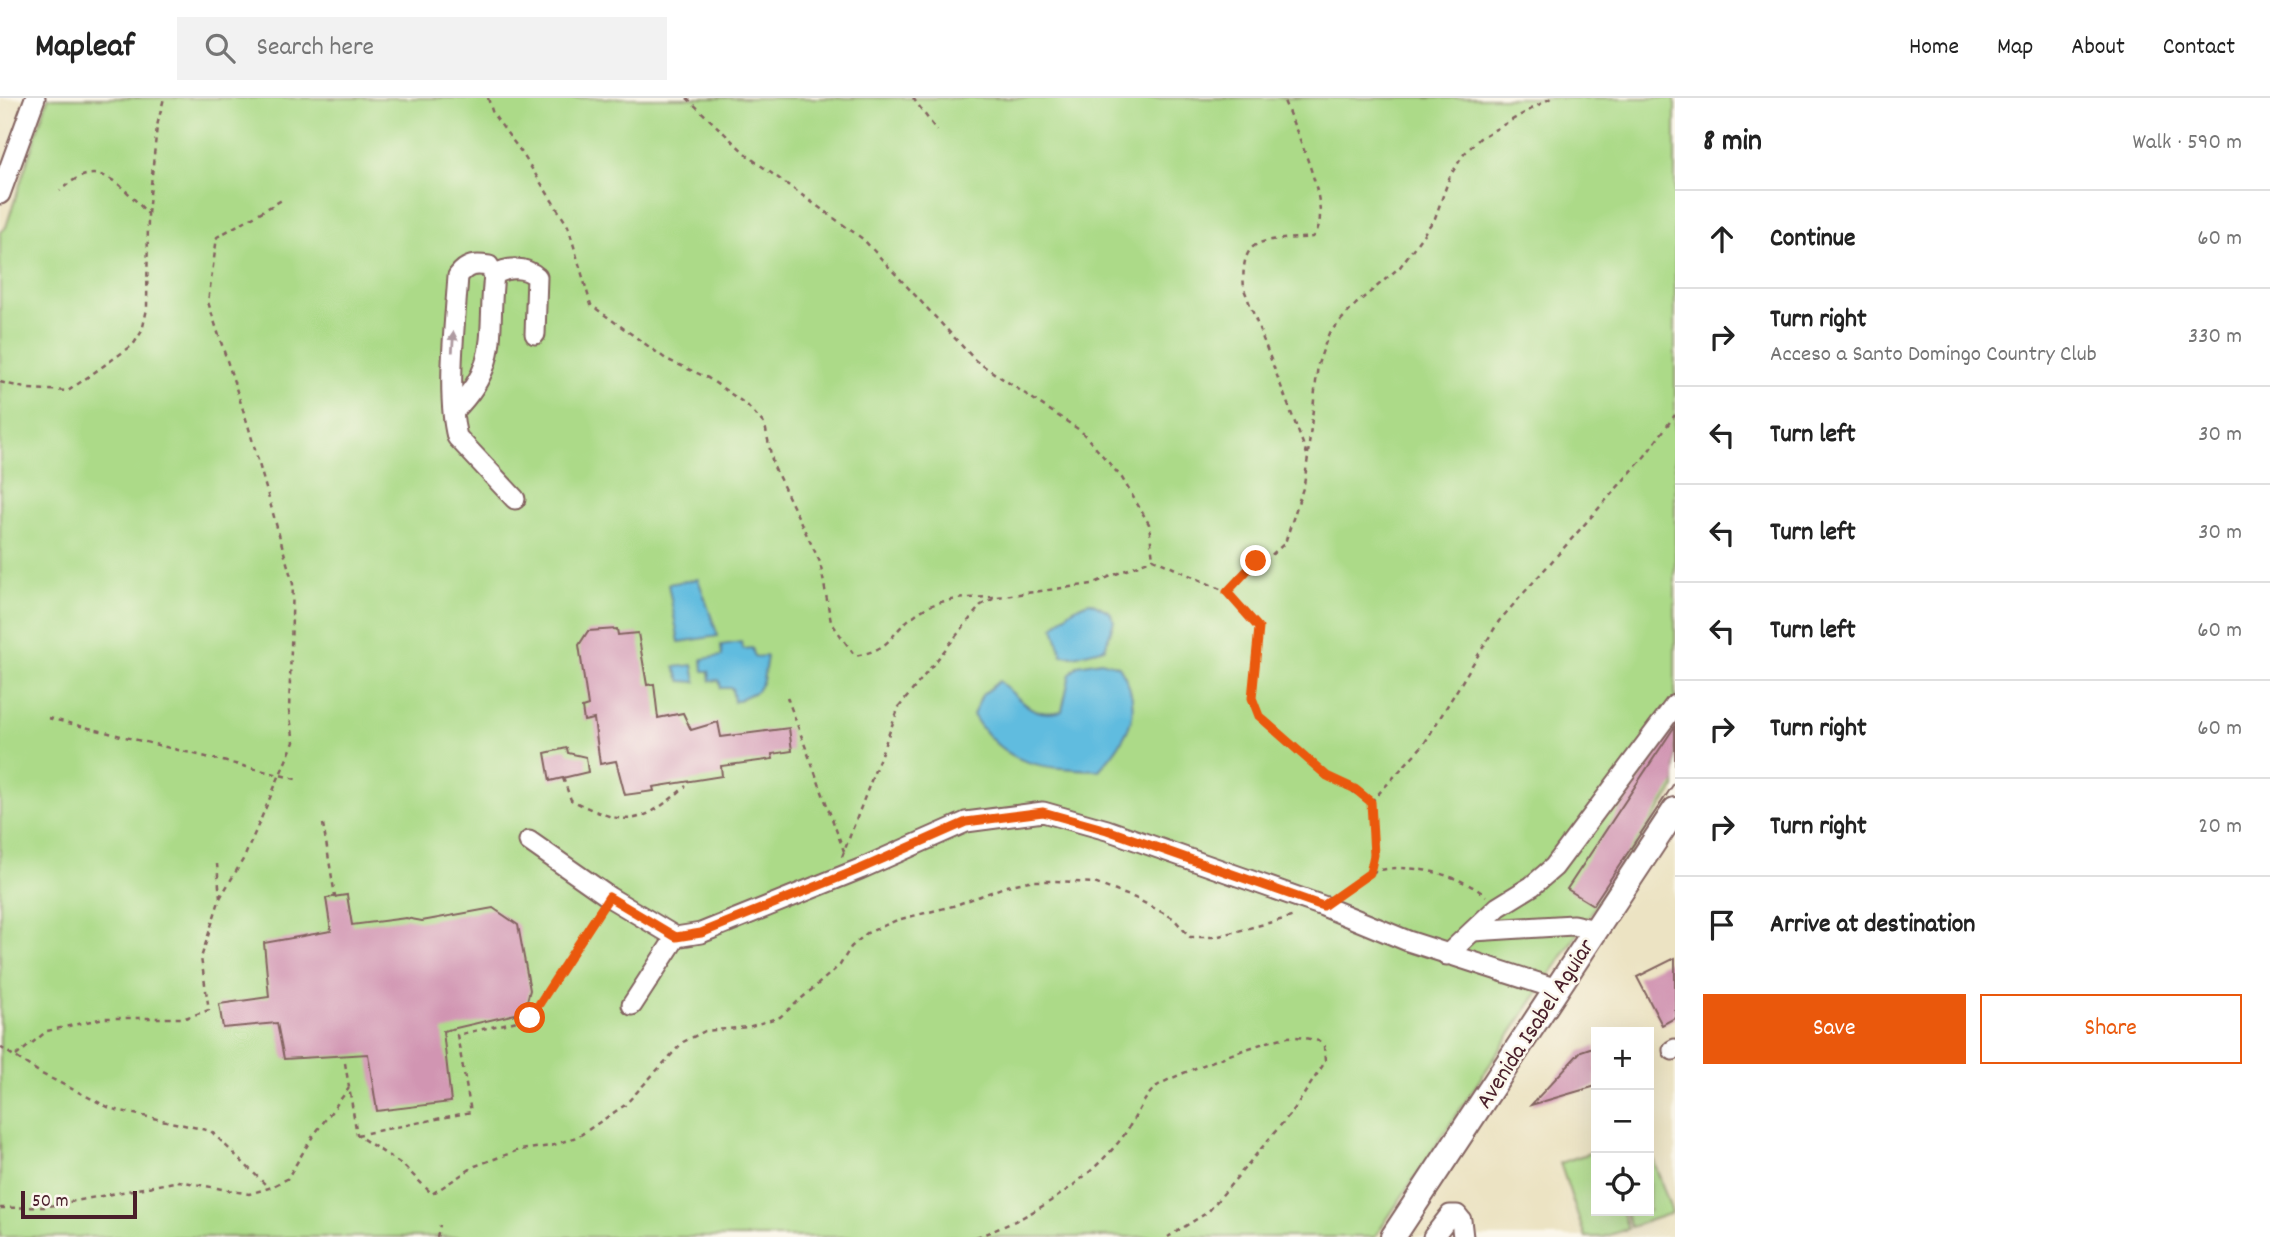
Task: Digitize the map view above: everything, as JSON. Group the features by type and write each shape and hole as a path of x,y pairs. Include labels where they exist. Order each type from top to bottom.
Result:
{"main road":[{"name":"Avenida Isabel Aguiar","path":"1393,1237 1672,820"}],"street":[{"path":"0,194 7,149 35,98"},
{"path":"455,410 476,389 485,371 494,275 489,266 474,264 464,268 458,276 452,357 455,410 457,437 515,499"},
{"path":"494,275 509,268 530,271 537,277 535,334"},
{"path":"1447,955 1499,907 1532,886 1554,867 1675,705"},
{"path":"529,841 609,897 676,937 701,933 860,869 966,822 1043,812 1107,830 1323,906 1447,955 1557,989"},
{"path":"1473,931 1573,925 1596,930"},
{"path":"632,1005 676,937"},
{"path":"1433,1237 1450,1215 1457,1215 1461,1220 1462,1237"}],"path":[{"path":"0,382 29,389 68,391 133,345 142,331 147,309 148,214 157,126 164,98"},
{"path":"488,98 493,114 568,226 591,304 666,359 708,378 747,405 765,425 773,465 820,562 831,622 855,656 876,652 914,615 936,603 1092,584 1153,559 1227,592 1259,628 1252,698 1259,716 1327,776 1355,789 1371,802"},
{"path":"687,98 750,157 863,239 976,361 1081,431 1122,478 1149,524 1153,559"},
{"path":"913,98 937,131"},
{"path":"1283,98 1318,192 1321,212 1317,233 1312,237 1282,237 1258,243 1246,251 1242,264 1244,289 1308,457"},
{"path":"1227,592 1256,561 1268,558 1285,543 1304,485 1318,364 1329,333 1356,304 1400,267 1435,218 1450,176 1464,154 1480,138 1551,98"},
{"path":"60,191 74,178 91,174 114,178 148,214"},
{"path":"16,1056 47,1031 104,1018 185,1018 209,1010 201,958 220,898 244,858 294,742 289,710 293,584 248,425 208,302 216,237 282,200"},
{"path":"1370,873 1374,855 1371,802 1424,744 1499,621 1645,456 1675,415"},
{"path":"787,697 845,854 899,707 981,605 997,597"},
{"path":"48,718 300,780"},
{"path":"563,778 571,800 605,817 627,820 659,810 686,786"},
{"path":"323,824 335,902"},
{"path":"217,864 220,898"},
{"path":"345,1063 357,1135 404,1166 432,1194 475,1166 519,1150 551,1146 579,1136 625,1105 683,1042 705,1031 748,1027 780,1017 840,965 851,947 867,933 897,920 1030,881 1094,883 1135,898 1172,918 1191,937 1215,937 1251,929 1323,906 1370,873 1427,870 1471,883 1499,907"},
{"path":"357,1135 471,1112 457,1035 530,1018 609,897"},
{"path":"976,1237 1022,1219 1067,1189 1113,1150 1157,1086 1250,1048 1287,1037 1319,1041 1324,1046 1325,1062 1296,1108 1208,1212 1168,1237"},
{"path":"0,1047 42,1074 112,1109 211,1131 269,1188"},
{"path":"0,1208 44,1207 179,1181 249,1194 269,1188 287,1179 313,1136 349,1088"},
{"path":"437,1237 440,1225"}],"green space":[{"path":"48,98 1675,98 1675,787 1375,1237 0,1237 0,233 6,227"},
{"path":"1591,1153 1591,1216 1624,1216 1628,1229 1603,1237 1585,1237 1560,1163"},
{"path":"1654,1161 1672,1213 1631,1227 1627,1216 1654,1216"}],"water":[{"path":"698,579 718,636 679,642 668,584"},
{"path":"1091,602 1110,612 1114,621 1105,648 1074,656 1062,655 1054,627 1071,611"},
{"path":"741,642 743,649 752,648 755,657 767,656 763,681 757,691 734,702 732,688 721,688 719,680 710,681 709,671 703,671 702,659 722,656 721,645"},
{"path":"1101,661 1119,666 1132,695 1133,708 1126,733 1099,770 1060,768 1027,762 998,746 973,715 982,695 999,681 1034,710 1051,713 1062,711 1070,674 1078,665"},
{"path":"693,665 696,682 681,681 674,667"}],"building":[{"path":"617,629 618,635 638,633 647,685 654,684 658,718 683,713 691,730 718,722 721,737 789,728 792,751 772,754 773,759 721,766 722,776 653,787 654,791 625,795 616,761 600,764 594,719 584,721 582,708 588,706 579,645 588,631"},
{"path":"1675,726 1675,782 1593,905 1567,889"},
{"path":"567,748 568,753 586,757 588,772 550,781 545,753"},
{"path":"347,895 352,925 406,918 422,921 493,908 518,925 530,990 524,1012 443,1031 451,1102 377,1111 368,1054 284,1059 277,1023 223,1028 219,1004 269,997 264,943 331,931 326,898"},
{"path":"1675,958 1675,1018 1662,1025 1637,977"},
{"path":"1591,1048 1591,1087 1531,1105 1581,1051"}],"route":[{"path":"530,1018 609,897 676,937 701,933 860,869 966,822 1043,812 1107,830 1323,906 1370,873 1374,855 1371,802 1355,789 1327,776 1259,716 1252,698 1259,628 1227,592 1256,561"}]}
